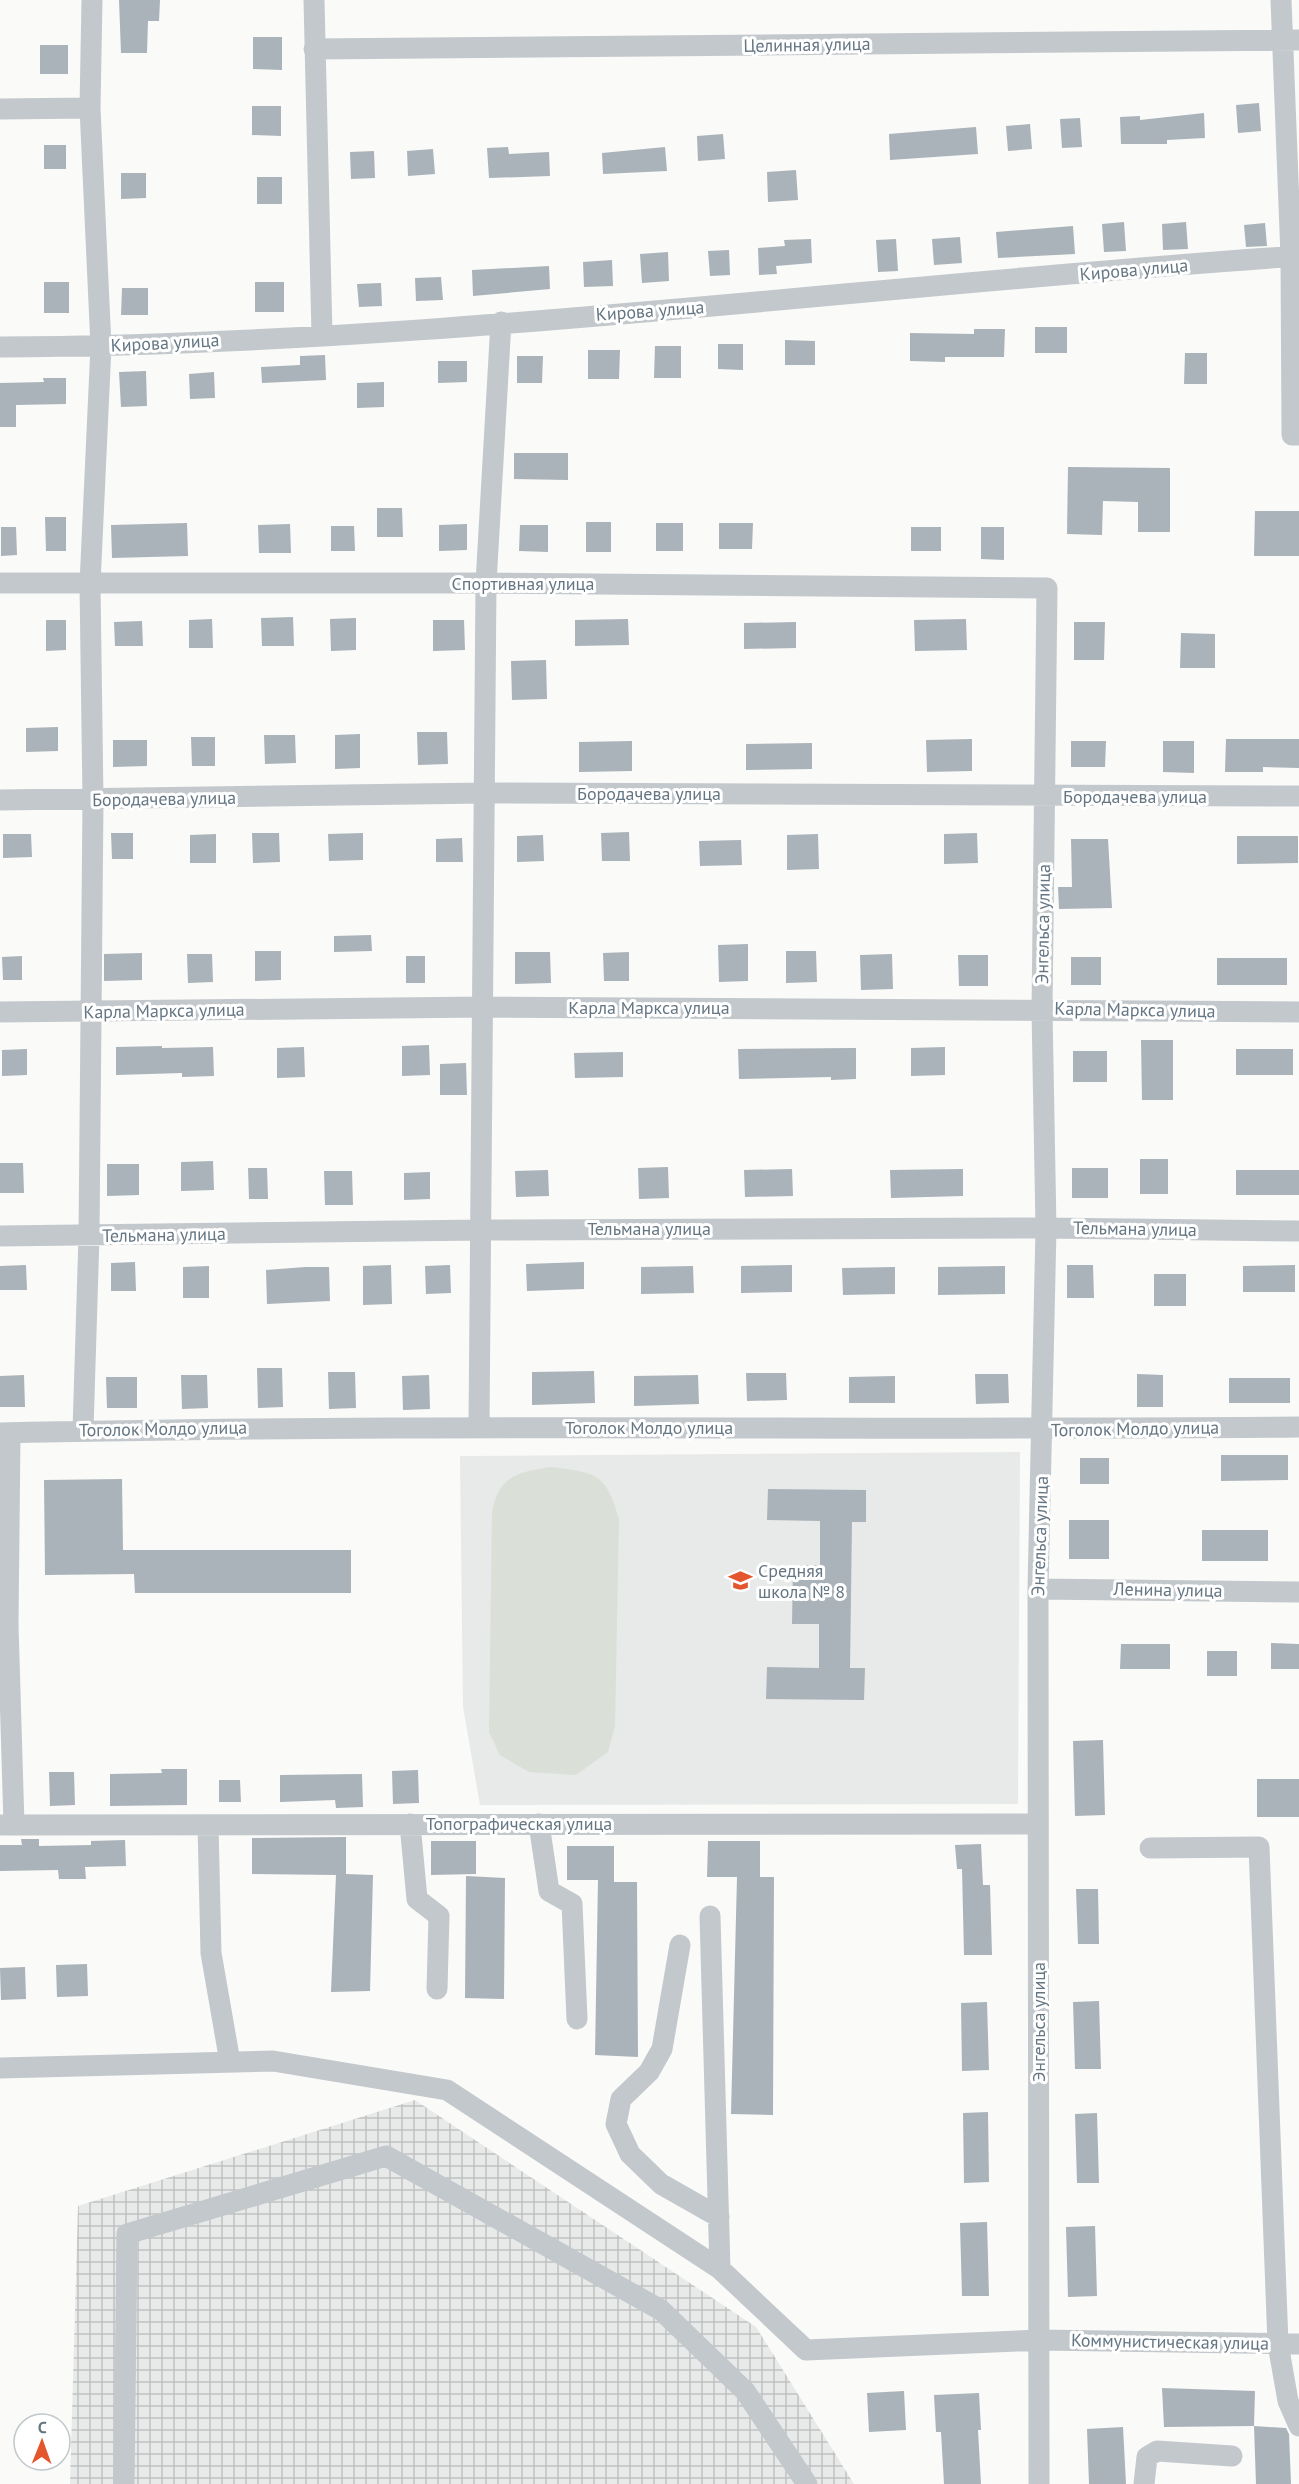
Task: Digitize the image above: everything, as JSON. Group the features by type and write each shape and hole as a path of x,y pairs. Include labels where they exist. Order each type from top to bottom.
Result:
{"street":[{"path":"83,1430 89,1236 89,1013 93,800 90,584 101,346 90,108 92,0"},
{"path":"314,0 322,335"},
{"path":"1281,0 1291,40 1295,256 1295,435"},
{"name":"Целинная улица","path":"314,50 1291,40"},
{"path":"0,109 90,108"},
{"name":"Кирова улица","path":"0,347 101,346 322,335 784,301 1295,256"},
{"path":"479,1427 483,1230 486,583 501,322"},
{"name":"Спортивная улица","path":"0,583 486,583 1047,588"},
{"name":"Энгельса улица","path":"1039,2484 1041,2340 1037,1824 1038,1589 1046,1228 1042,1010 1047,588"},
{"name":"Бородачева улица","path":"0,800 485,793 1044,797 1299,796"},
{"name":"Карла Маркса улица","path":"0,1012 89,1013 484,1007 1299,1012"},
{"name":"Тельмана улица","path":"0,1236 483,1230 1046,1228 1299,1231"},
{"name":"Тоголок Молдо улица","path":"5,1433 83,1430 479,1427 1043,1429 1299,1427"},
{"path":"5,1433 4,1625 7,1825"},
{"name":"Ленина улица","path":"1038,1589 1299,1592"},
{"path":"410,1824 417,1899 439,1916 437,1989"},
{"path":"539,1824 549,1891 572,1904 577,2019"},
{"name":"Топографическая улица","path":"7,1825 1037,1824"},
{"path":"208,1825 211,1953 230,2062"},
{"path":"1150,1848 1259,1847 1278,2344 1288,2401 1299,2427"},
{"path":"710,1916 720,2269"},
{"path":"680,1945 662,2049 649,2072 621,2099 616,2124 630,2154 661,2184 718,2217"},
{"name":"Коммунистическая улица","path":"0,2068 273,2061 447,2090 720,2269 806,2350 1041,2340 1299,2344"},
{"path":"124,2484 127,2234 386,2156 661,2310 745,2391 807,2484"},
{"path":"1144,2484 1147,2457 1158,2451 1232,2456"}],"shaded area":[{"name":"Средняя школа № 8","path":"1020,1452 1018,1804 480,1805 463,1707 460,1456"},
{"path":"551,1467 579,1471 597,1478 609,1492 619,1519 615,1726 608,1752 576,1775 529,1772 500,1755 489,1732 492,1511 500,1490 512,1477"},
{"path":"415,2100 756,2327 854,2484 70,2484 78,2206"}],"building":[{"path":"119,0 160,0 159,21 148,21 147,53 121,53"},
{"path":"253,37 282,37 282,70 253,69"},
{"path":"40,45 68,45 68,74 40,74"},
{"path":"1259,103 1261,131 1238,133 1236,105"},
{"path":"252,106 281,106 281,136 252,135"},
{"path":"1204,113 1205,138 1167,140 1167,144 1121,144 1120,117 1140,116 1140,120"},
{"path":"1080,118 1082,147 1062,148 1060,119"},
{"path":"1030,124 1032,149 1008,151 1006,126"},
{"path":"976,127 978,154 890,160 889,134"},
{"path":"723,134 725,159 698,161 697,136"},
{"path":"44,145 66,145 66,169 44,169"},
{"path":"508,147 509,154 549,152 550,176 489,178 487,148"},
{"path":"665,147 667,171 603,174 602,153"},
{"path":"433,149 435,174 408,176 407,151"},
{"path":"374,151 375,178 351,179 350,152"},
{"path":"796,170 798,200 768,202 767,172"},
{"path":"121,173 146,173 146,198 121,199"},
{"path":"257,177 282,177 282,204 257,204"},
{"path":"1124,222 1126,251 1104,252 1102,224"},
{"path":"1186,222 1188,249 1163,250 1162,224"},
{"path":"1265,223 1267,246 1246,247 1244,225"},
{"path":"1073,226 1075,254 998,258 996,232"},
{"path":"960,237 962,263 934,265 932,239"},
{"path":"811,239 812,263 776,266 777,274 759,275 758,248 785,246 784,240"},
{"path":"896,239 898,271 878,272 876,240"},
{"path":"729,250 730,275 710,276 708,251"},
{"path":"668,252 669,281 642,283 640,254"},
{"path":"612,260 613,286 584,287 583,262"},
{"path":"549,266 550,289 473,296 472,270"},
{"path":"441,277 443,300 416,301 415,278"},
{"path":"44,282 69,282 69,313 44,313"},
{"path":"255,282 284,282 284,312 255,312"},
{"path":"381,283 382,306 359,307 357,284"},
{"path":"122,288 148,288 148,315 121,315"},
{"path":"1035,327 1067,327 1067,353 1035,353"},
{"path":"974,329 1005,329 1004,357 945,357 945,362 910,361 910,333 974,334"},
{"path":"785,340 815,341 815,365 785,365"},
{"path":"718,344 743,344 743,370 718,369"},
{"path":"655,346 681,346 681,378 654,378"},
{"path":"588,350 620,350 619,379 588,379"},
{"path":"1185,353 1207,353 1207,384 1184,384"},
{"path":"325,355 326,380 262,383 261,367 300,365 300,356"},
{"path":"517,356 543,356 542,383 517,383"},
{"path":"438,361 467,361 467,382 438,383"},
{"path":"146,371 147,406 121,407 119,372"},
{"path":"214,372 215,398 190,399 189,374"},
{"path":"43,378 66,378 66,404 16,405 16,427 0,427 0,383 44,382"},
{"path":"384,382 384,407 357,408 357,383"},
{"path":"514,453 568,453 568,480 514,479"},
{"path":"1068,467 1170,468 1170,532 1138,532 1138,502 1103,501 1102,535 1067,534"},
{"path":"377,508 402,508 403,537 377,537"},
{"path":"1255,511 1299,511 1299,556 1254,556"},
{"path":"45,517 66,517 66,551 46,551"},
{"path":"586,522 611,522 611,552 586,552"},
{"path":"187,523 188,556 112,558 111,525"},
{"path":"656,523 683,523 683,551 656,551"},
{"path":"719,523 753,523 752,549 719,549"},
{"path":"290,524 291,553 259,553 258,525"},
{"path":"467,524 467,550 439,551 439,525"},
{"path":"520,525 548,525 548,552 519,551"},
{"path":"331,526 354,526 355,551 331,551"},
{"path":"1,527 16,527 17,555 1,556"},
{"path":"911,527 941,527 941,551 911,551"},
{"path":"981,527 1004,527 1004,560 981,559"},
{"path":"293,617 294,646 262,646 261,618"},
{"path":"356,618 356,650 331,651 330,619"},
{"path":"212,619 213,648 189,648 189,620"},
{"path":"628,619 629,645 575,646 575,620"},
{"path":"966,619 967,650 915,651 914,620"},
{"path":"46,620 66,620 66,650 46,651"},
{"path":"433,620 464,620 465,650 433,651"},
{"path":"142,621 143,646 115,646 114,622"},
{"path":"796,622 796,648 744,649 744,623"},
{"path":"1074,622 1105,622 1104,660 1074,660"},
{"path":"1181,633 1215,634 1215,668 1180,668"},
{"path":"546,660 547,699 512,700 511,661"},
{"path":"58,727 58,751 26,752 26,728"},
{"path":"417,732 447,732 448,764 418,765"},
{"path":"360,734 360,768 335,769 335,735"},
{"path":"264,735 295,735 296,763 265,764"},
{"path":"191,737 215,737 215,766 192,766"},
{"path":"972,739 972,771 927,772 926,740"},
{"path":"1226,739 1299,739 1299,768 1263,767 1263,772 1225,772"},
{"path":"113,740 147,740 147,766 113,767"},
{"path":"632,741 632,771 579,772 579,742"},
{"path":"1071,741 1106,741 1105,767 1071,767"},
{"path":"1163,741 1194,741 1194,773 1163,772"},
{"path":"812,743 812,769 746,770 746,744"},
{"path":"629,832 630,861 602,861 601,833"},
{"path":"111,833 133,833 133,859 112,859"},
{"path":"252,833 279,833 280,862 253,863"},
{"path":"363,833 363,860 329,861 328,834"},
{"path":"977,833 978,863 944,864 944,834"},
{"path":"3,834 31,834 32,857 3,858"},
{"path":"216,834 216,863 190,863 190,835"},
{"path":"818,834 819,869 787,870 787,835"},
{"path":"543,835 544,861 517,862 517,836"},
{"path":"1237,836 1298,836 1298,863 1237,864"},
{"path":"462,838 463,862 436,862 436,839"},
{"path":"1071,839 1108,839 1112,908 1059,909 1058,887 1072,887"},
{"path":"741,840 742,865 700,866 699,841"},
{"path":"371,935 372,951 334,952 334,936"},
{"path":"748,944 748,981 719,982 718,945"},
{"path":"255,951 281,951 281,980 255,981"},
{"path":"786,951 816,951 817,982 786,983"},
{"path":"515,952 550,952 551,983 515,984"},
{"path":"629,952 629,981 604,981 603,953"},
{"path":"142,953 142,980 104,981 104,954"},
{"path":"187,954 212,954 213,982 188,983"},
{"path":"892,954 893,989 861,990 860,955"},
{"path":"958,955 988,955 988,986 959,986"},
{"path":"22,956 22,980 3,980 2,957"},
{"path":"406,956 425,956 425,983 406,983"},
{"path":"1071,957 1101,957 1101,985 1071,985"},
{"path":"1217,958 1287,958 1287,985 1217,985"},
{"path":"1141,1040 1173,1040 1173,1100 1142,1100"},
{"path":"429,1045 430,1075 402,1076 402,1046"},
{"path":"162,1046 162,1048 213,1047 214,1076 182,1077 182,1073 116,1075 116,1047"},
{"path":"304,1047 305,1077 277,1078 277,1048"},
{"path":"945,1047 945,1075 911,1076 911,1048"},
{"path":"856,1048 856,1079 831,1080 831,1077 739,1079 738,1049"},
{"path":"27,1049 27,1075 2,1076 2,1050"},
{"path":"1236,1049 1293,1049 1293,1075 1236,1075"},
{"path":"1073,1051 1107,1051 1107,1082 1073,1082"},
{"path":"623,1052 623,1077 575,1078 574,1053"},
{"path":"466,1063 467,1095 440,1095 440,1064"},
{"path":"1140,1159 1168,1159 1168,1194 1140,1194"},
{"path":"213,1161 214,1190 181,1191 181,1162"},
{"path":"0,1163 23,1163 24,1193 0,1193"},
{"path":"107,1164 139,1164 139,1195 107,1196"},
{"path":"668,1167 669,1198 639,1199 638,1168"},
{"path":"248,1168 267,1168 268,1199 249,1199"},
{"path":"1072,1168 1108,1168 1108,1198 1072,1198"},
{"path":"792,1169 793,1196 745,1197 744,1170"},
{"path":"963,1169 963,1196 891,1198 890,1170"},
{"path":"548,1170 549,1196 516,1197 515,1171"},
{"path":"1236,1170 1299,1170 1299,1195 1236,1195"},
{"path":"324,1171 352,1171 353,1205 325,1205"},
{"path":"430,1172 430,1199 404,1200 404,1173"},
{"path":"135,1262 136,1291 111,1291 111,1263"},
{"path":"584,1262 584,1289 527,1291 526,1264"},
{"path":"26,1265 27,1290 0,1290 0,1266"},
{"path":"391,1265 392,1304 363,1305 363,1266"},
{"path":"450,1265 451,1293 426,1294 425,1266"},
{"path":"792,1265 792,1292 741,1293 741,1266"},
{"path":"1067,1265 1093,1265 1094,1298 1067,1298"},
{"path":"1295,1265 1295,1292 1243,1292 1243,1266"},
{"path":"209,1266 209,1298 183,1298 183,1267"},
{"path":"693,1266 694,1293 641,1294 641,1267"},
{"path":"1005,1266 1005,1294 938,1295 938,1267"},
{"path":"329,1267 330,1301 267,1304 266,1270"},
{"path":"895,1267 895,1294 843,1295 842,1268"},
{"path":"1154,1274 1186,1274 1186,1306 1154,1306"},
{"path":"257,1368 282,1368 283,1407 258,1408"},
{"path":"594,1371 595,1403 532,1405 532,1372"},
{"path":"328,1372 355,1372 356,1408 329,1409"},
{"path":"746,1373 786,1373 787,1400 747,1401"},
{"path":"975,1374 1008,1374 1009,1403 976,1404"},
{"path":"1137,1374 1163,1375 1163,1407 1137,1407"},
{"path":"24,1375 25,1407 0,1407 0,1376"},
{"path":"181,1375 207,1375 208,1408 182,1409"},
{"path":"429,1375 430,1409 403,1410 402,1376"},
{"path":"698,1375 699,1404 634,1406 634,1376"},
{"path":"895,1376 895,1403 849,1403 849,1377"},
{"path":"106,1377 137,1377 137,1408 107,1408"},
{"path":"1229,1378 1290,1378 1290,1403 1229,1403"},
{"path":"1221,1455 1288,1455 1288,1480 1221,1481"},
{"path":"1080,1458 1109,1458 1109,1484 1080,1484"},
{"path":"122,1479 123,1550 351,1550 351,1593 135,1593 134,1574 45,1575 44,1480"},
{"path":"768,1489 866,1490 866,1522 852,1522 850,1668 865,1668 864,1700 766,1699 767,1667 819,1668 819,1624 792,1624 793,1565 820,1565 820,1521 767,1520"},
{"path":"1069,1520 1109,1520 1109,1559 1069,1559"},
{"path":"1202,1530 1268,1530 1268,1561 1202,1561"},
{"path":"1271,1643 1299,1644 1299,1669 1271,1669"},
{"path":"1121,1644 1170,1644 1170,1669 1120,1669"},
{"path":"1207,1651 1237,1651 1237,1676 1207,1676"},
{"path":"1103,1740 1105,1815 1075,1816 1073,1741"},
{"path":"161,1769 187,1769 187,1805 110,1806 110,1774 162,1773"},
{"path":"418,1770 419,1803 393,1804 392,1771"},
{"path":"49,1772 74,1772 75,1805 50,1806"},
{"path":"362,1774 363,1807 336,1808 335,1800 280,1802 280,1775"},
{"path":"1257,1779 1299,1779 1299,1817 1257,1817"},
{"path":"219,1780 240,1780 241,1802 219,1802"},
{"path":"346,1837 346,1874 373,1875 370,1991 331,1992 336,1875 252,1874 252,1838"},
{"path":"21,1839 39,1839 39,1846 91,1845 91,1841 125,1840 126,1866 85,1867 86,1879 59,1879 58,1870 0,1871 0,1845 22,1845"},
{"path":"431,1841 476,1841 476,1874 431,1875"},
{"path":"708,1841 760,1841 760,1877 774,1877 773,2115 731,2114 737,1877 707,1877"},
{"path":"981,1844 983,1885 990,1885 992,1955 964,1955 962,1869 957,1869 955,1845"},
{"path":"567,1846 614,1846 614,1882 637,1882 638,2057 595,2055 598,1880 567,1880"},
{"path":"466,1876 505,1878 504,1999 465,1998"},
{"path":"1076,1889 1098,1889 1099,1944 1078,1944"},
{"path":"87,1964 88,1996 57,1997 56,1965"},
{"path":"25,1967 26,1999 1,2000 0,1968"},
{"path":"1099,2001 1101,2069 1075,2069 1073,2002"},
{"path":"987,2002 989,2070 962,2071 961,2003"},
{"path":"988,2112 989,2182 964,2183 963,2113"},
{"path":"1097,2113 1099,2183 1077,2183 1075,2114"},
{"path":"987,2222 989,2296 962,2296 960,2223"},
{"path":"1095,2226 1097,2296 1068,2297 1066,2227"},
{"path":"1162,2388 1255,2391 1254,2426 1164,2427"},
{"path":"904,2391 906,2430 869,2432 867,2393"},
{"path":"979,2393 981,2430 978,2430 981,2484 944,2484 941,2432 936,2432 934,2395"},
{"path":"1254,2426 1286,2428 1289,2434 1291,2484 1256,2484"},
{"path":"1123,2427 1126,2484 1089,2484 1087,2429"}],"place":[{"name":"Средняя школа № 8","path":"740,1581"}]}
